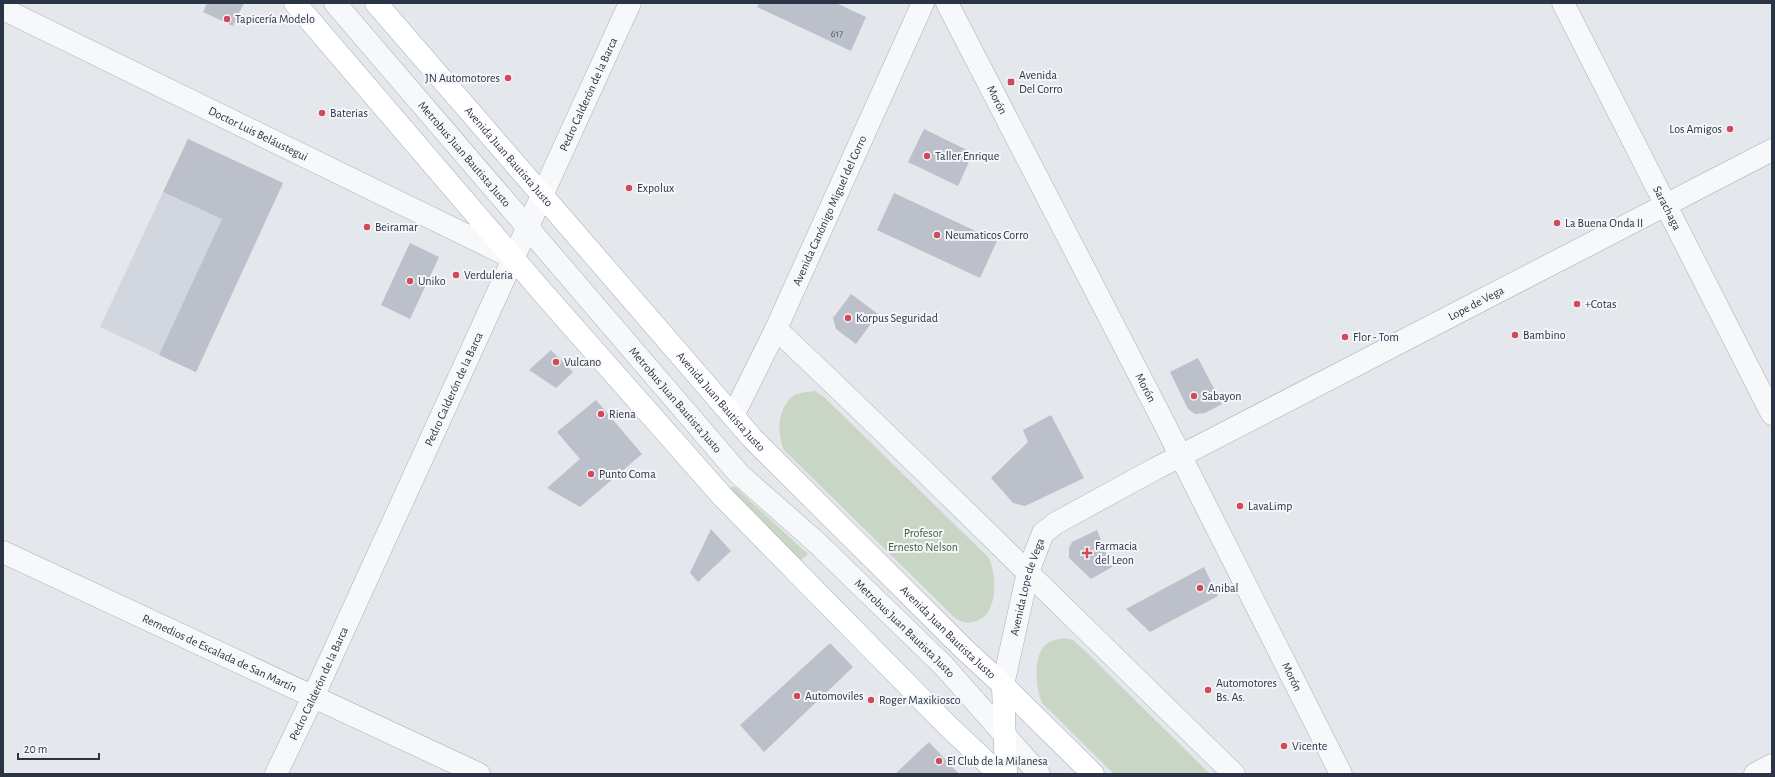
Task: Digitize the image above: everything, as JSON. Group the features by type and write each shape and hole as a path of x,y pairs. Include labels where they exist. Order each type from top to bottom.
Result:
{"main road":[{"path":"295,3 513,258 723,497 948,726 998,774"},
{"name":"Avenida Juan Bautista Justo","path":"376,3 752,438 964,649 1003,685 1093,774"},
{"name":"Avenida Lope de Vega","path":"1003,685 1006,774"}],"street":[{"name":"Metrobus Juan Bautista Justo","path":"334,3 528,226 739,474 816,542 944,666 1039,774"},
{"name":"Pedro Calderón de la Barca","path":"276,774 313,697 630,3"},
{"name":"Avenida Canónigo Miguel del Corro","path":"733,416 776,329 923,3"},
{"name":"Morón","path":"947,3 1180,456 1341,774"},
{"name":"Sarachaga","path":"1564,3 1772,414"},
{"name":"Doctor Luis Beláustegui","path":"3,9 513,258"},
{"name":"Lope de Vega","path":"1180,456 1772,150"},
{"path":"776,329 1028,572 1065,610 1234,774"},
{"name":"Avenida Lope de Vega","path":"1003,685 1028,572 1043,533 1070,515 1180,456"},
{"name":"Remedios de Escalada de San Martín","path":"3,552 480,774"},
{"path":"1755,774 1772,765"}],"shaded area":[{"path":"188,139 283,183 196,372 100,327"}],"green space":[{"name":"Profesor Ernesto Nelson","path":"815,391 824,397 989,558 994,575 994,595 988,612 981,618 967,623 960,621 953,616 784,450 780,437 780,422 783,409 794,395 803,392"},
{"path":"735,487 808,554 801,560 729,489"},
{"path":"1065,638 1073,640 1085,651 1210,774 1114,774 1043,704 1040,698 1036,674 1038,657 1041,650 1049,642"}],"building":[{"name":"Tapicería Modelo","path":"207,3 244,3 233,26 203,12"},
{"path":"759,3 836,3 866,17 851,51 757,7"},
{"path":"924,129 973,153 958,186 908,162"},
{"path":"188,139 283,183 196,372 159,355 222,219 163,192"},
{"name":"Neumaticos Corro","path":"894,193 997,241 980,278 877,230"},
{"name":"Uniko","path":"410,243 439,257 410,319 381,305"},
{"path":"851,294 878,314 856,344 836,329 833,318"},
{"path":"551,350 573,372 556,388 529,370"},
{"path":"1198,358 1222,404 1205,413 1195,414 1188,409 1170,372"},
{"name":"Punto Coma","path":"596,400 642,454 580,507 547,488 580,459 557,432"},
{"path":"1051,415 1084,478 1025,506 1013,503 991,478 1028,442 1023,430"},
{"path":"711,529 731,551 698,582 690,573"},
{"name":"Farmacia del Leon","path":"1097,530 1112,567 1091,579 1069,558 1069,548 1072,542"},
{"path":"1204,567 1218,596 1150,632 1126,609"},
{"name":"Automoviles","path":"830,643 853,667 764,752 740,725"},
{"path":"929,742 959,774 895,774"}],"place":[{"name":"Tapicería Modelo","path":"227,19"},
{"name":"JN Automotores","path":"508,78"},
{"name":"Avenida Del Corro","path":"1011,82"},
{"name":"Baterias","path":"322,113"},
{"name":"Los Amigos","path":"1730,129"},
{"name":"Taller Enrique","path":"927,156"},
{"name":"Expolux","path":"629,188"},
{"name":"La Buena Onda II","path":"1557,223"},
{"name":"Beiramar","path":"367,227"},
{"name":"Neumaticos Corro","path":"937,235"},
{"name":"Verduleria","path":"456,275"},
{"name":"Uniko","path":"410,281"},
{"name":"+Cotas","path":"1577,304"},
{"name":"Korpus Seguridad","path":"848,318"},
{"name":"Bambino","path":"1515,335"},
{"name":"Flor - Tom","path":"1345,337"},
{"name":"Vulcano","path":"556,362"},
{"name":"Sabayon","path":"1194,396"},
{"name":"Riena","path":"601,414"},
{"name":"Punto Coma","path":"591,474"},
{"name":"LavaLimp","path":"1240,506"},
{"name":"Farmacia del Leon","path":"1087,553"},
{"name":"Anibal","path":"1200,588"},
{"name":"Automotores Bs. As.","path":"1208,690"},
{"name":"Automoviles","path":"797,696"},
{"name":"Roger Maxikiosco","path":"871,700"},
{"name":"Vicente","path":"1284,746"},
{"name":"El Club de la Milanesa","path":"939,761"}]}
